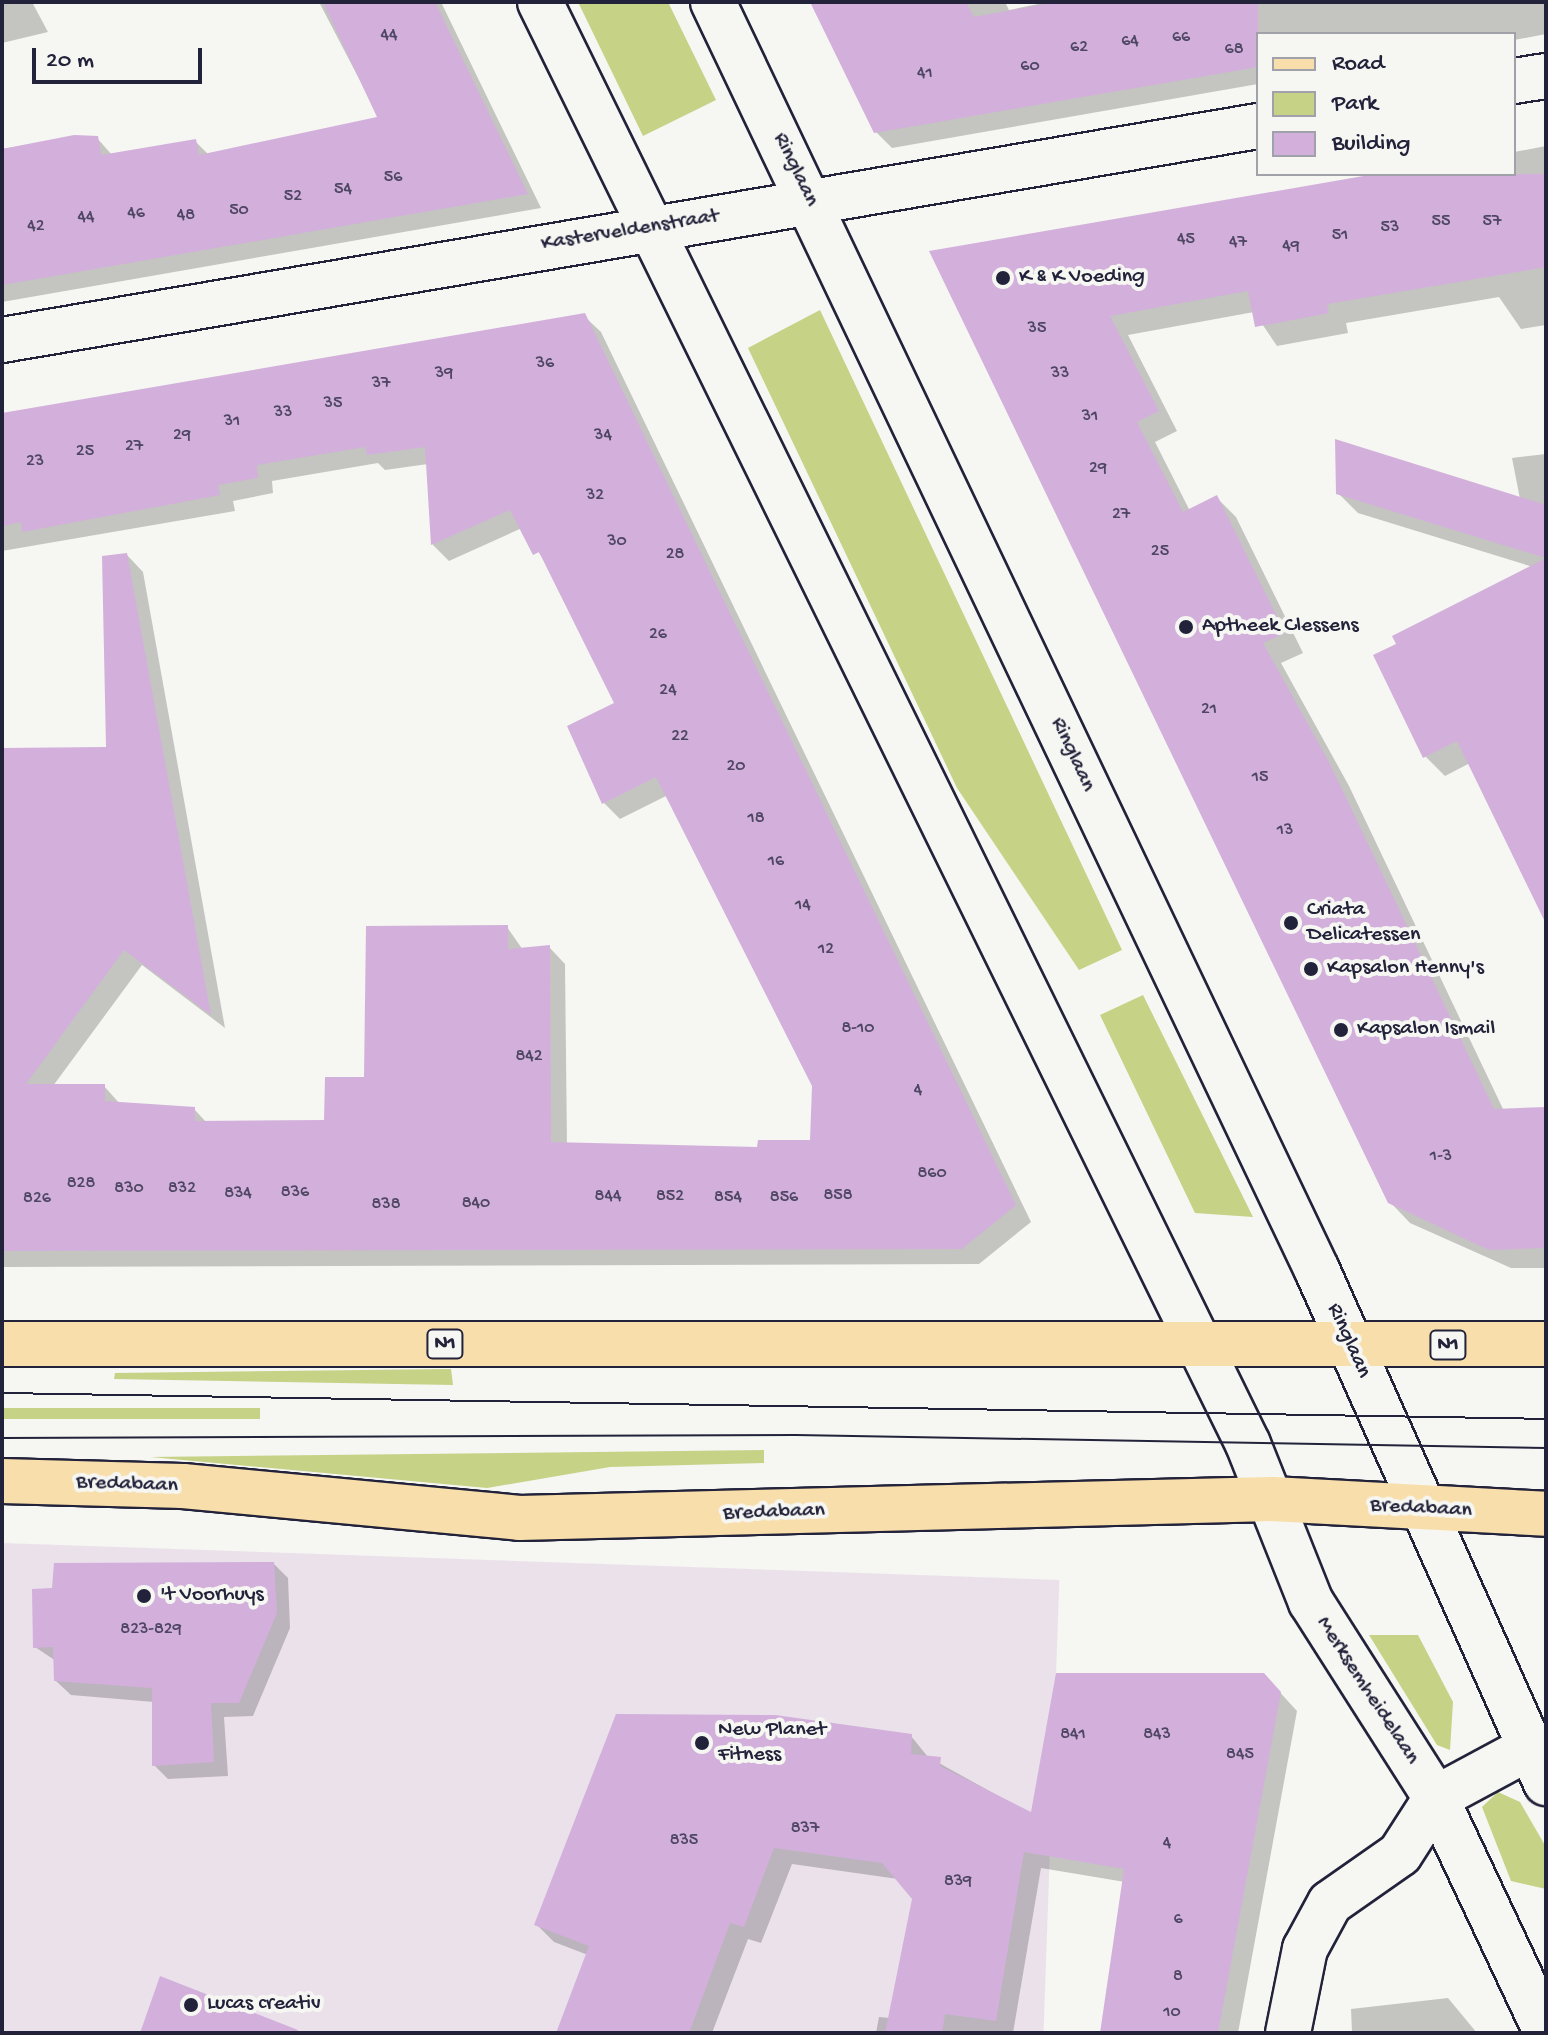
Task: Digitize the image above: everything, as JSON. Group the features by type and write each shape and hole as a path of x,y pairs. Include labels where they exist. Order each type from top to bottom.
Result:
{"main road":[{"name":"N1","path":"2,1344 1546,1344"},
{"name":"Bredabaan","path":"2,1481 183,1486 519,1518 1272,1499 1425,1511 1546,1514"}],"street":[{"path":"540,2 647,229 1199,1345"},
{"name":"Ringlaan","path":"713,2 811,203 1350,1345 1425,1511"},
{"path":"1516,81 1546,76"},
{"name":"Kasterveldenstraat","path":"2,340 1256,126"},
{"name":"Merksemheidelaan","path":"1199,1345 1272,1499 1311,1602 1436,1798 1546,2032"},
{"path":"1288,2033 1315,1923 1360,1877 1400,1854 1436,1798 1538,1765 1425,1511"}],"shaded area":[{"path":"2,1543 1059,1580 1044,2033 2,2033"}],"green space":[{"path":"578,2 668,2 716,100 643,136"},
{"path":"820,310 1122,950 1079,970 957,788 748,348"},
{"path":"1143,995 1253,1217 1195,1213 1100,1015"},
{"path":"451,1369 453,1385 114,1379 115,1373"},
{"path":"2,1408 260,1408 260,1419 2,1419"},
{"path":"764,1450 764,1463 610,1467 487,1488 150,1457"},
{"path":"1369,1635 1418,1635 1453,1702 1450,1750 1437,1745"},
{"path":"1498,1792 1520,1802 1546,1847 1546,1889 1511,1881 1482,1807"}],"building":[{"path":"323,2 435,2 528,194 2,285 2,149 74,135 98,136 101,155 196,139 199,155 377,117"},
{"path":"810,2 966,2 974,17 1056,2 1258,2 1256,67 874,133"},
{"path":"1546,174 1546,267 1327,304 1329,313 1255,327 1248,291 1110,316 1159,411 1137,422 1183,512 1217,495 1285,633 1263,643 1330,764 1494,1109 1546,1107 1546,1248 1489,1250 1388,1203 929,251 1363,176"},
{"path":"585,313 1016,1205 962,1249 2,1251 2,748 106,747 102,556 127,553 211,1015 124,950 26,1084 105,1084 105,1101 195,1107 195,1121 324,1120 325,1077 364,1077 366,926 508,925 508,949 550,945 551,1142 757,1147 758,1140 810,1140 812,1086 656,777 602,804 567,726 614,703 539,552 533,555 510,510 431,545 425,447 367,455 365,447 257,465 258,478 218,485 220,495 22,532 21,522 2,526 2,413"},
{"path":"1335,439 1546,505 1546,558 1336,494"},
{"path":"1546,558 1546,924 1457,741 1423,758 1373,655 1396,644 1392,636"},
{"path":"274,1562 277,1613 239,1703 211,1703 214,1762 152,1766 152,1688 54,1681 53,1647 33,1648 32,1589 52,1588 54,1563"},
{"path":"1056,1673 1264,1673 1281,1692 1218,2033 1100,2033 1124,1869 1024,1852 996,2021 945,2014 942,2033 885,2033 912,1899 882,1863 774,1848 744,1927 730,1923 689,2033 556,2033 589,1946 534,1925 616,1714 775,1715 912,1734 911,1754 941,1757 940,1766 1031,1812"},
{"name":"Lucas creativ","path":"160,1976 298,2030 297,2033 140,2033"}],"tram line":[{"path":"2,1393 1546,1419"},
{"path":"2,1438 796,1435 1546,1448"}],"place":[{"name":"K & K Voeding","path":"1003,278"},
{"name":"Aptheek Clessens","path":"1186,627"},
{"name":"Criata Delicatessen","path":"1291,923"},
{"name":"Kapsalon Henny's","path":"1311,969"},
{"name":"Kapsalon Ismail","path":"1341,1030"},
{"name":"'t Voorhuys","path":"144,1596"},
{"name":"New Planet Fitness","path":"702,1743"},
{"name":"Lucas creativ","path":"191,2005"}]}
